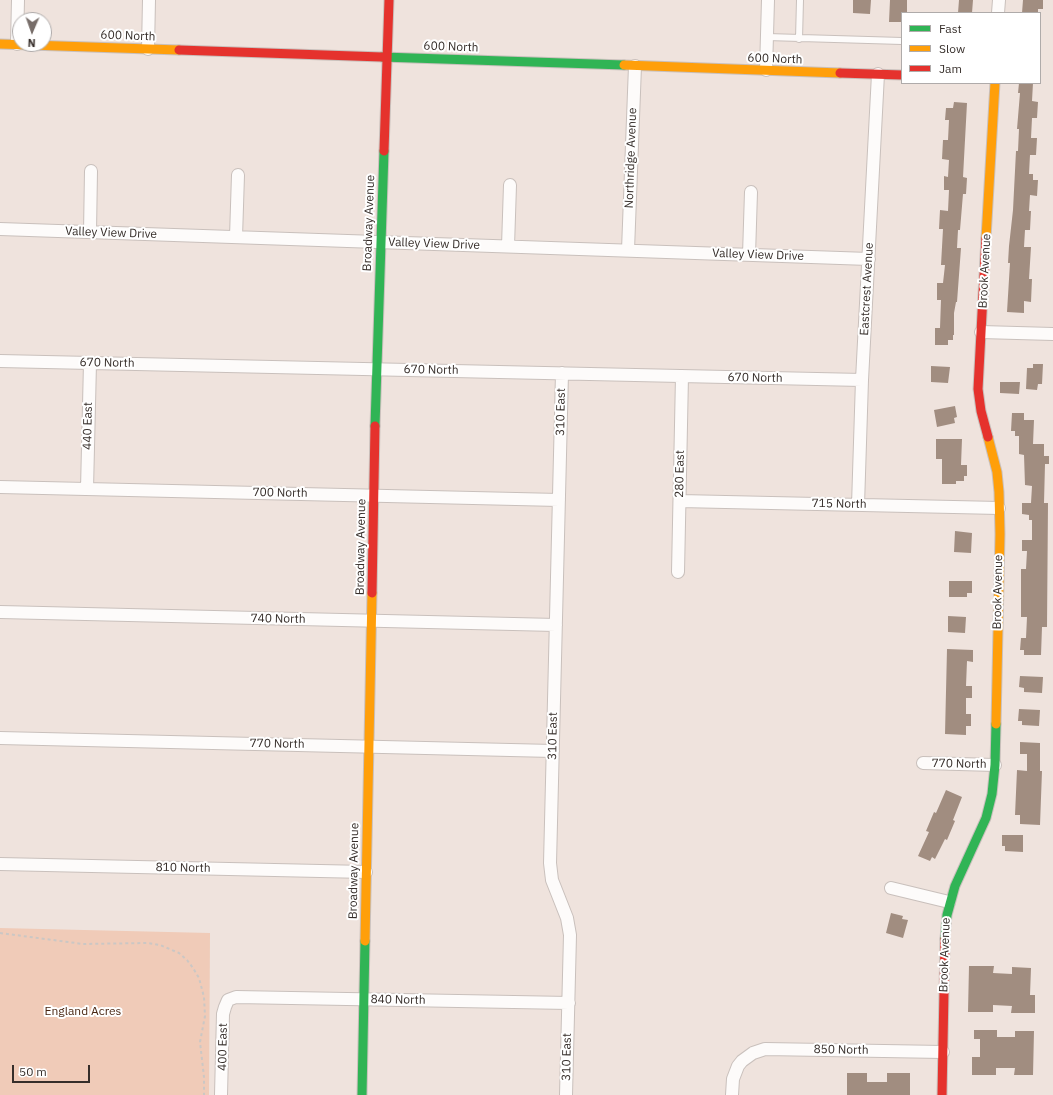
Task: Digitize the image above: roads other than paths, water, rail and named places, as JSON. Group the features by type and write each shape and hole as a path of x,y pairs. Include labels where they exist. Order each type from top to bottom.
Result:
{"street":[{"path":"18,0 18,12"},
{"path":"148,49 149,0"},
{"name":"Broadway Avenue","path":"362,1095 380,242 389,0"},
{"path":"766,70 768,0"},
{"path":"998,12 999,0"},
{"name":"600 North","path":"0,44 12,44"},
{"name":"600 North","path":"52,45 901,75"},
{"name":"Northridge Avenue","path":"628,250 635,66"},
{"name":"Eastcrest Avenue","path":"858,505 862,380 878,74"},
{"name":"Brook Avenue","path":"942,1095 945,927 949,902 986,818 992,794 995,765 999,508 998,477 979,400 981,332 994,84"},
{"path":"90,232 91,171"},
{"path":"236,237 238,175"},
{"path":"508,246 510,185"},
{"path":"749,255 751,192"},
{"name":"Valley View Drive","path":"0,229 869,259"},
{"path":"981,332 1053,334"},
{"name":"670 North","path":"0,361 862,380"},
{"name":"440 East","path":"86,489 90,363"},
{"name":"310 East","path":"562,373 550,868 552,880 564,910 570,944 566,1095"},
{"name":"280 East","path":"678,572 682,376"},
{"name":"700 North","path":"0,487 559,500"},
{"name":"715 North","path":"680,501 999,508"},
{"name":"740 North","path":"0,612 556,625"},
{"name":"770 North","path":"0,738 553,751"},
{"name":"770 North","path":"923,763 995,765"},
{"name":"810 North","path":"0,864 366,872"},
{"path":"891,888 949,902"},
{"name":"840 North","path":"228,1000 244,997 568,1003"},
{"name":"400 East","path":"221,1095 223,1014 224,1007 228,1000"},
{"name":"850 North","path":"732,1095 735,1072 742,1061 759,1050 772,1048 943,1052"}],"lane":[{"path":"799,39 800,0"},
{"path":"767,37 901,41"}],"park label":[{"name":"England Acres","path":"83,1012"}]}
